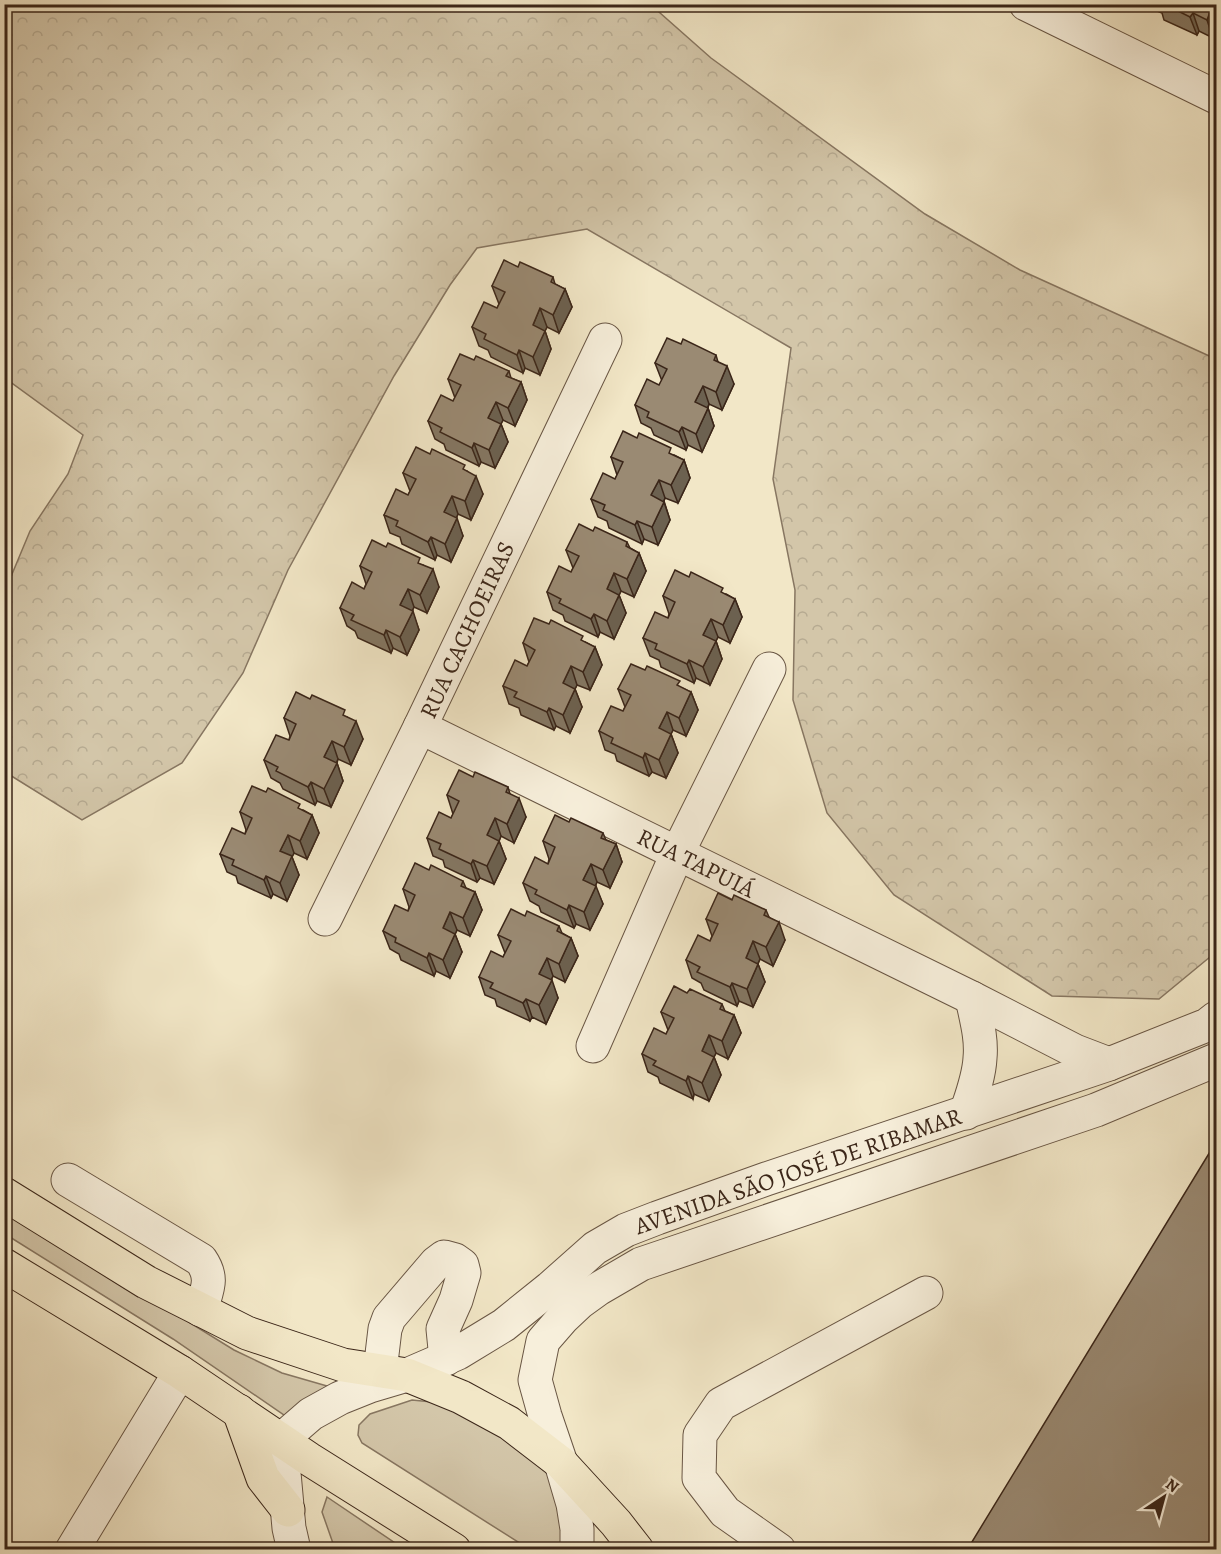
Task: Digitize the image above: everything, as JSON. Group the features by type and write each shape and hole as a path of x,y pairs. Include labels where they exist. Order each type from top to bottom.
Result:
{"main road":[{"path":"4,1194 146,1282 247,1333 343,1365 394,1373 461,1397 502,1419 561,1463 616,1523 637,1550"},
{"path":"4,1265 180,1372 309,1459 454,1550"},
{"path":"239,1411 263,1478 288,1510"}],"street":[{"path":"1026,4 1080,16 1216,97"},
{"name":"RUA CACHOEIRAS","path":"326,918 605,340"},
{"path":"593,1046 677,854 769,669"},
{"name":"RUA TAPUIÁ","path":"420,727 1076,1051 1109,1064"},
{"path":"966,1113 980,1058 980,1036 972,998"},
{"name":"AVENIDA SÃO JOSÉ DE RIBAMAR","path":"281,1440 311,1414 339,1398 370,1386 394,1373 446,1359 504,1325 595,1248 626,1230 766,1179 1109,1064 1207,1025 1216,1018"},
{"name":"AVENIDA SÃO JOSÉ DE RIBAMAR","path":"577,1550 577,1528 573,1504 535,1380 543,1341 580,1302 641,1264 1096,1110 1216,1060"},
{"path":"1021,1094 1035,1131"},
{"path":"68,1180 201,1260 208,1270 209,1282 201,1310"},
{"path":"595,1248 613,1281"},
{"path":"394,1373 385,1329 390,1318 425,1275 444,1257 462,1265 464,1273 456,1300 443,1329 446,1359"},
{"path":"779,1550 725,1512 699,1478 700,1435 721,1404 926,1293"},
{"path":"72,1550 180,1372"},
{"path":"281,1440 294,1550"}],"green space":[{"path":"5,4 651,5 711,58 925,214 1020,270 1216,359 1216,952 1159,999 1052,996 894,895 827,813 793,700 795,590 773,479 791,348 587,229 477,248 450,285 394,376 288,570 243,673 182,763 82,820 5,772 5,591 30,531 68,474 83,435 5,378"},
{"path":"4,1208 234,1350 282,1373 334,1388 287,1417 173,1339 5,1234"},
{"path":"412,1400 452,1404 551,1470 564,1549 529,1549 362,1443 358,1435 359,1425 370,1414"},
{"path":"327,1497 404,1549 335,1549 322,1512"}],"building":[{"path":"1164,4 1213,4 1207,20 1193,13 1190,17"},
{"path":"504,260 518,267 520,262 553,277 551,282 565,289 553,315 540,308 533,325 545,331 533,357 519,350 517,355 484,339 486,334 472,327 484,302 497,308 505,292 492,286"},
{"path":"667,338 681,344 683,339 716,355 714,360 727,366 716,392 703,386 695,402 708,408 696,434 682,427 679,432 647,417 649,412 635,405 647,379 659,385 667,369 655,363"},
{"path":"460,354 474,360 476,356 509,371 506,376 521,382 508,408 496,402 488,418 501,424 489,450 474,443 472,448 440,432 442,428 428,421 441,395 453,401 461,385 448,379"},
{"path":"623,431 637,438 639,433 671,448 669,453 684,460 671,485 659,480 651,495 664,502 652,527 637,521 635,525 603,510 605,505 591,499 603,473 615,479 623,462 611,457"},
{"path":"416,447 430,454 432,449 465,465 463,469 476,476 465,501 452,496 444,512 457,518 445,544 431,537 428,542 396,526 398,521 384,515 396,489 408,495 416,479 403,473"},
{"path":"579,524 593,531 595,527 627,542 626,546 639,553 627,579 614,573 607,589 619,595 607,621 594,614 591,619 559,603 561,599 547,592 559,566 571,572 579,556 566,550"},
{"path":"372,540 386,547 388,543 420,558 418,563 433,569 420,595 408,589 400,605 413,611 400,637 386,630 384,635 351,620 354,615 340,608 352,582 364,589 372,572 360,566"},
{"path":"675,570 689,577 691,572 723,588 721,592 735,599 723,625 711,619 703,635 716,641 703,667 689,660 687,664 655,649 657,644 643,638 655,612 668,618 675,602 663,596"},
{"path":"534,618 549,624 551,620 583,636 581,640 595,647 583,672 571,666 563,683 575,689 563,715 549,708 547,712 514,697 517,692 503,686 515,660 527,666 535,650 523,643"},
{"path":"631,664 645,670 647,666 680,681 677,685 691,692 679,718 667,712 659,728 671,734 659,760 645,753 643,758 611,743 613,738 599,731 611,706 623,711 631,695 618,689"},
{"path":"296,692 310,699 312,695 345,710 343,715 356,721 344,747 332,741 324,757 337,763 324,789 311,782 308,787 276,771 278,767 264,760 276,735 289,740 296,724 284,718"},
{"path":"459,770 473,777 475,772 508,787 506,792 519,798 507,824 495,818 487,835 499,841 487,866 473,860 471,864 439,849 441,844 427,838 439,812 451,818 459,801 447,795"},
{"path":"252,786 266,792 268,788 300,804 298,808 312,815 300,841 288,835 280,851 292,856 280,883 266,876 264,880 232,865 234,860 220,854 232,828 245,834 252,818 240,812"},
{"path":"555,815 569,822 571,818 603,833 601,838 616,844 603,870 591,864 583,880 596,886 584,912 569,905 567,910 535,894 537,890 523,883 535,857 548,864 555,847 543,841"},
{"path":"415,863 429,870 431,865 463,881 461,886 475,892 463,918 450,912 443,928 455,934 443,960 429,953 427,958 395,942 396,938 383,931 395,905 408,911 415,895 403,889"},
{"path":"718,893 732,900 734,895 766,910 764,915 779,922 766,947 753,941 746,958 758,964 747,989 732,983 730,987 697,972 700,967 686,960 698,935 710,941 718,924 706,919"},
{"path":"511,909 525,916 527,911 559,926 557,931 571,938 559,964 547,958 539,974 552,980 539,1005 526,999 523,1003 490,988 493,983 479,977 491,951 503,957 511,941 498,935"},
{"path":"674,986 687,993 690,989 722,1004 720,1009 734,1015 722,1041 709,1035 702,1051 714,1057 702,1083 688,1076 686,1081 653,1065 656,1061 642,1054 654,1028 666,1034 674,1018 661,1012"},
{"path":"1216,1142 1216,1550 967,1550"}]}
